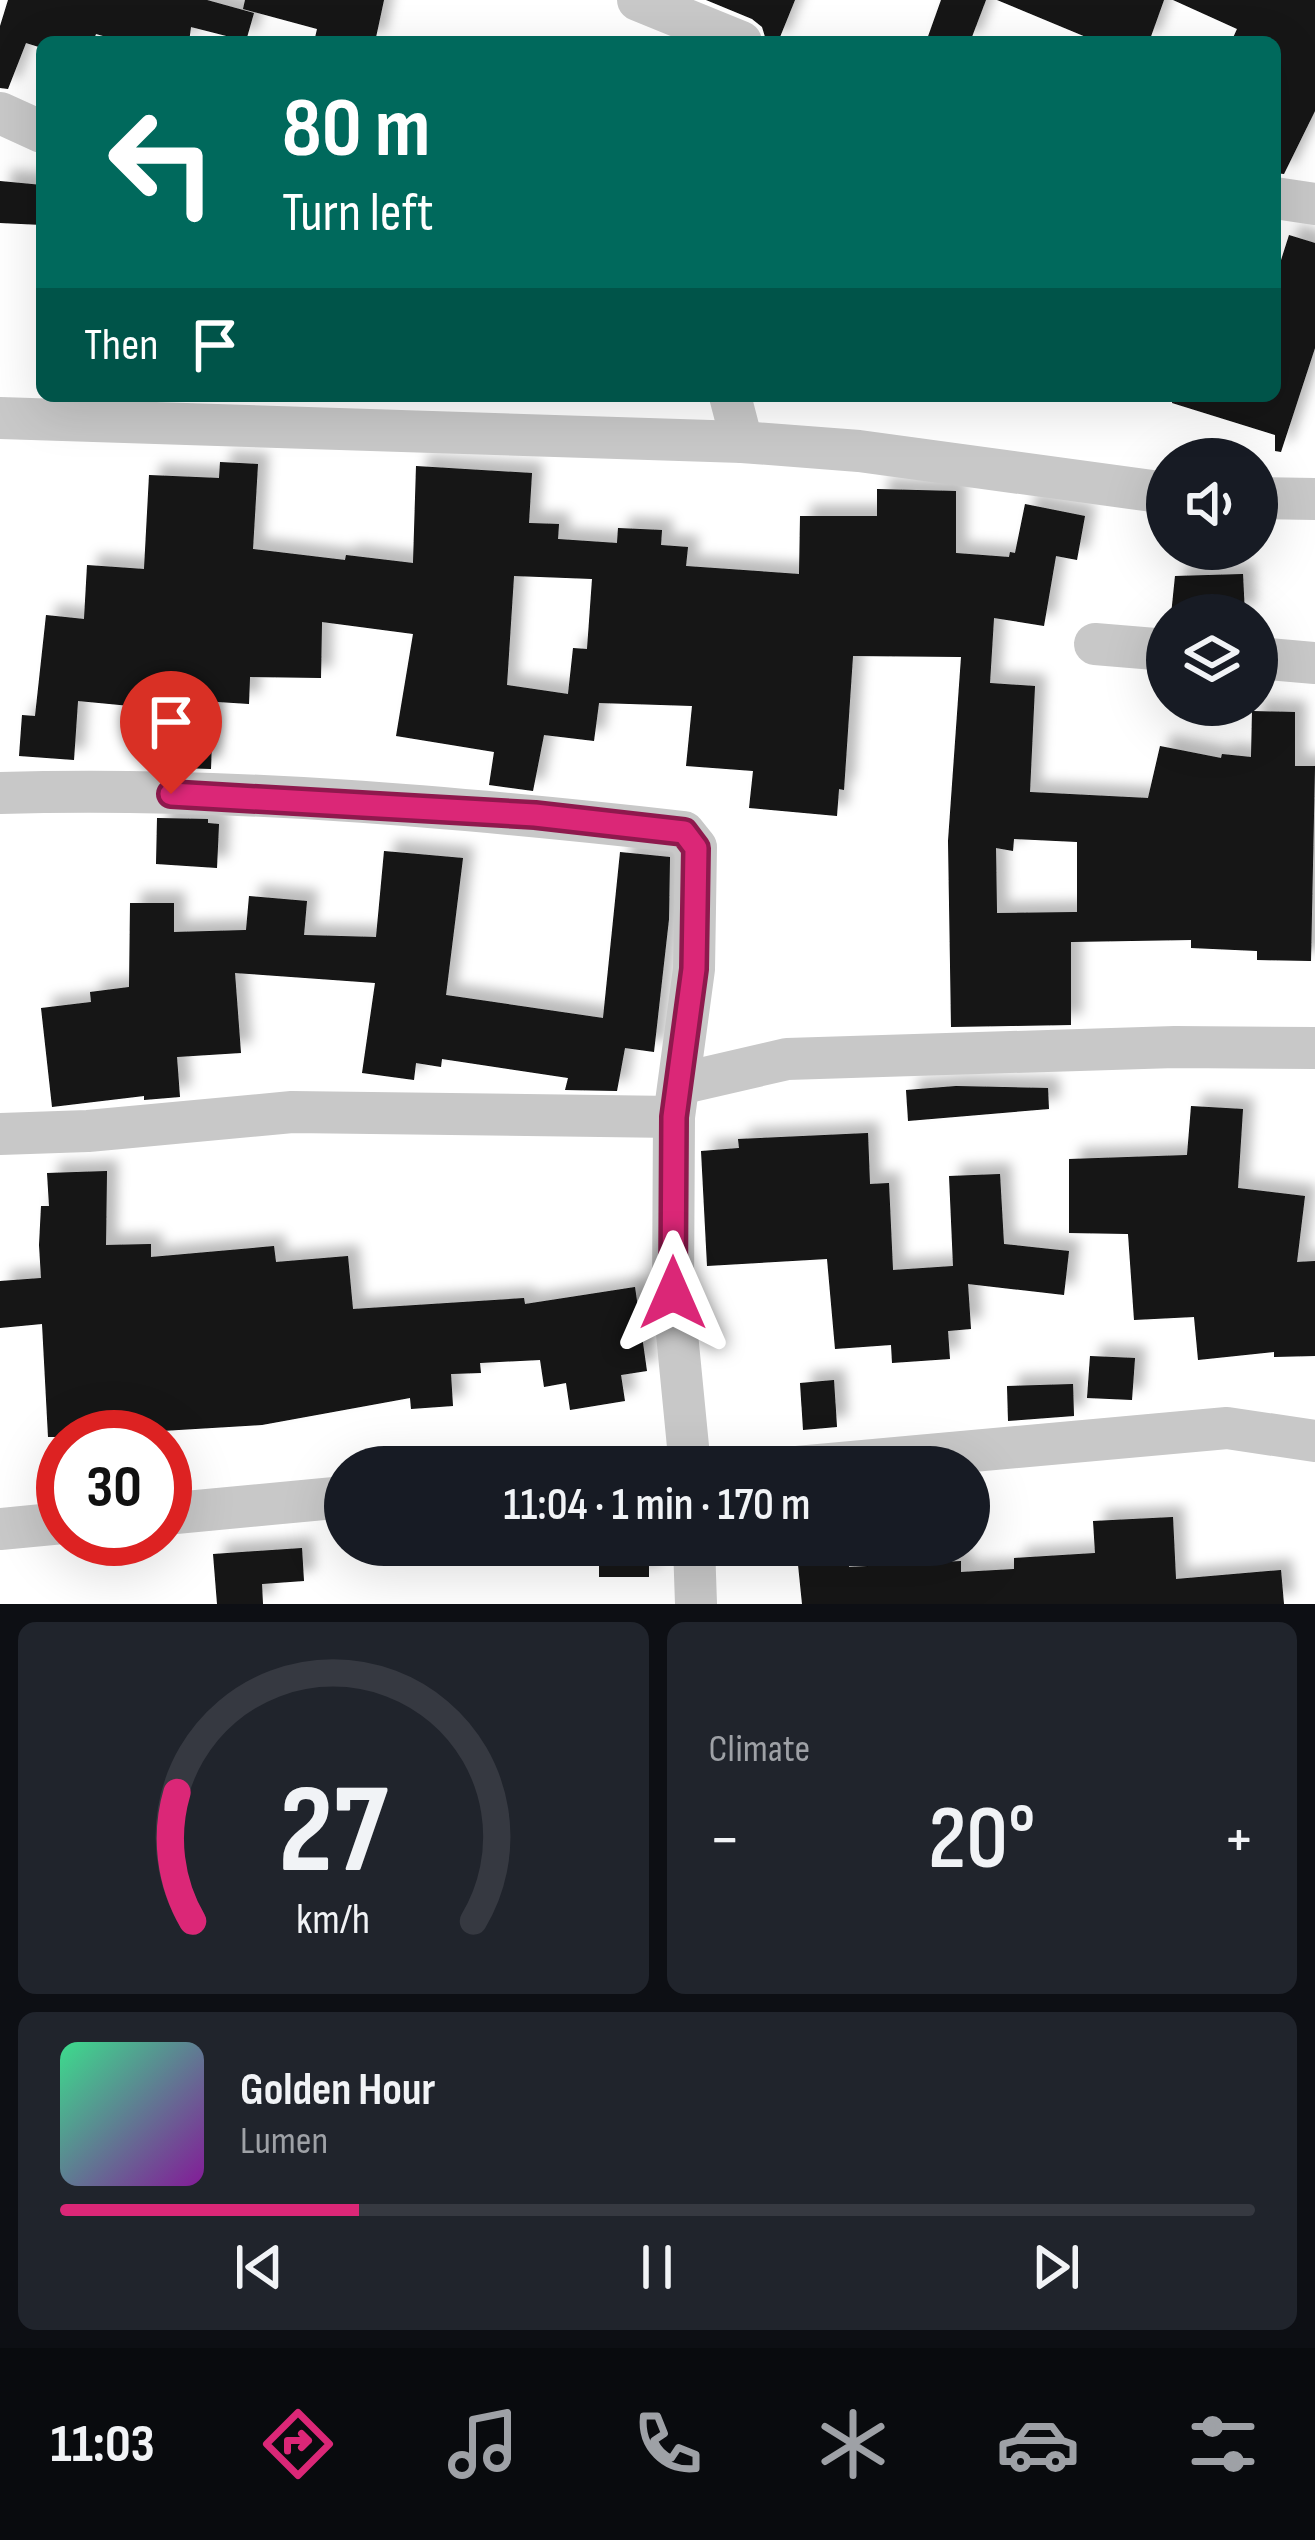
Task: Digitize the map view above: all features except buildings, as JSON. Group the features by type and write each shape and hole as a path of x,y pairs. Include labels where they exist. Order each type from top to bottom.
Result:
{"street":[{"path":"638,0 726,36"},
{"path":"0,113 36,129"},
{"path":"1281,199 1315,204"},
{"path":"732,402 742,442"},
{"path":"0,418 742,442 859,451 1146,490"},
{"path":"1278,498 1315,499"},
{"path":"1095,644 1146,648"},
{"path":"1278,660 1315,663"},
{"path":"0,793 211,794 535,815 684,832 696,848 694,949 676,1100 673,1293 688,1446"},
{"path":"0,1134 88,1131 292,1112 676,1100 787,1059 1174,1047 1315,1048"},
{"path":"990,1449 1227,1428 1315,1441"},
{"path":"192,1511 324,1499"},
{"path":"0,1529 36,1526"},
{"path":"695,1566 696,1604"}],"route":[{"path":"171,794 535,815 684,832 696,848 694,969 674,1117 673,1293"}]}
